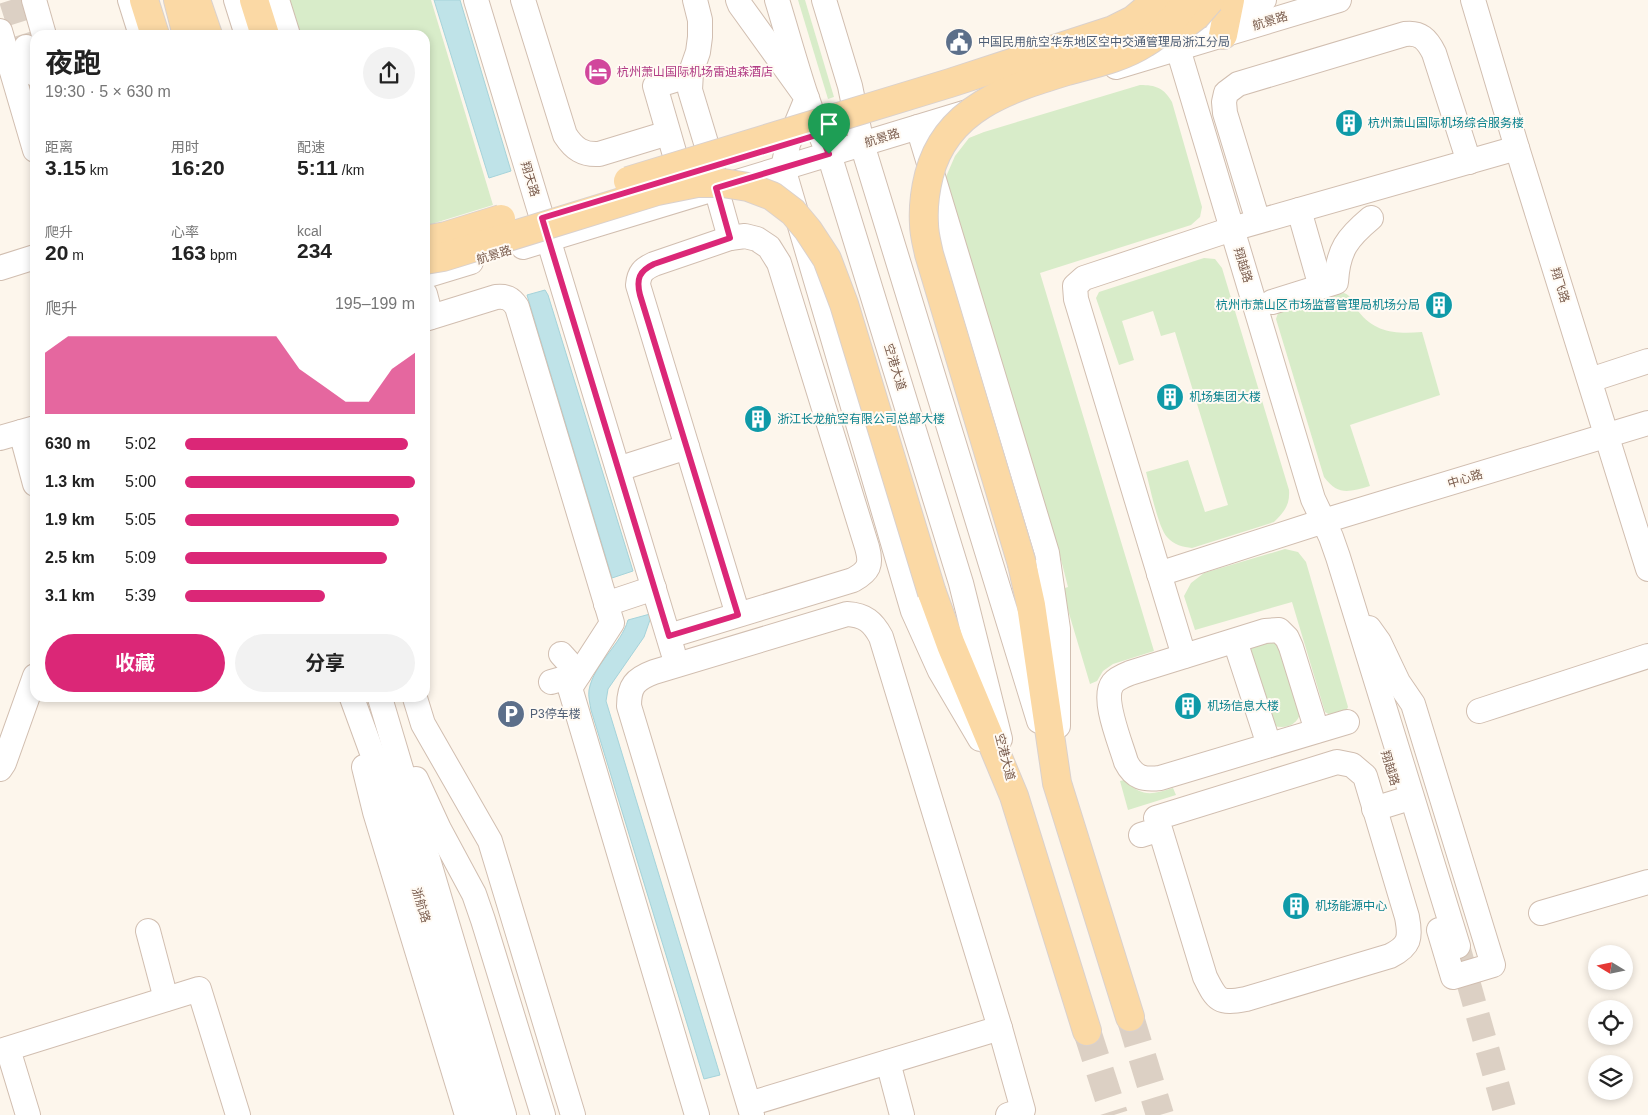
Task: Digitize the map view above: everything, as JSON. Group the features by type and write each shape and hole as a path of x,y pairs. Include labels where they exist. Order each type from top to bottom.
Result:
{"main road":[{"path":"144,0 168,30"},
{"path":"161,0 170,30"},
{"path":"172,30 178,0"},
{"path":"196,0 206,30"},
{"path":"254,0 263,30"},
{"path":"430,256 446,236 968,77 1113,30 1133,20 1157,0"},
{"path":"1175,38 1183,0"},
{"path":"1146,43 1163,29 1187,0"},
{"path":"1130,1017 1058,783 1048,728 1031,605 1022,564 929,254 924,224 925,193 932,164 942,142 959,122 983,104 1025,84 1125,53 1178,30 1196,16 1223,12"},
{"name":"空港大道","path":"430,257 657,191 697,183 723,182 748,187 772,196 792,212 808,230 827,259 844,304 932,593 951,645 1014,796 1088,1030"}],"street":[{"path":"34,0 35,30"},
{"path":"130,0 139,30"},
{"path":"236,0 245,30"},
{"path":"277,0 286,30"},
{"name":"翔天路","path":"476,0 677,665"},
{"path":"523,0 565,135 572,146 579,151 589,154 600,154 668,133"},
{"path":"695,0 700,20 700,37 698,52 690,77 690,90 730,238"},
{"path":"738,0 807,98 788,144 784,168 914,611 940,671 1014,796"},
{"name":"空港大道","path":"777,0 807,98 825,144 961,583 1014,796"},
{"path":"824,0 850,86"},
{"path":"840,0 850,86 859,133 1058,783"},
{"name":"翔越路","path":"1163,0 1313,499 1338,557 1458,946"},
{"path":"1258,25 1262,0"},
{"name":"航景路","path":"859,133 918,127 1175,38 1223,12 1262,0"},
{"name":"航景路","path":"1223,12 1258,25 1339,0"},
{"name":"翔飞路","path":"1473,0 1648,569"},
{"path":"0,31 30,133"},
{"path":"1258,221 1225,113 1224,102 1226,92 1238,84 1381,50 1412,33 1424,38 1430,44 1434,53 1469,162"},
{"name":"航景路","path":"545,228 681,176 714,177 784,168 825,144 1175,38"},
{"path":"681,176 655,86 690,77"},
{"path":"918,127 1047,553 1058,629 1058,783"},
{"name":"航景路","path":"430,257 545,228 714,177 788,144 825,144"},
{"path":"1184,656 1076,299 1075,286 1084,278 1232,229 1517,148"},
{"path":"1299,210 1321,287"},
{"path":"1272,302 1336,282 1339,261 1348,239 1371,218"},
{"path":"669,636 738,615 853,580 862,575 868,568 870,558 779,263 769,247 757,239 745,236 730,238 645,268 639,276 638,285 738,615"},
{"path":"1310,250 1348,239"},
{"path":"0,268 30,259"},
{"path":"430,317 504,296 512,300 516,307 612,622 570,688 572,725 679,1084 697,1115"},
{"path":"1590,380 1648,361"},
{"name":"中心路","path":"1159,574 1324,521 1648,423"},
{"path":"19,432 30,468"},
{"path":"618,469 687,447"},
{"name":"翔越路","path":"1338,557 1347,618 1355,652 1453,977 1493,965 1413,704 1398,682 1379,642 1354,608"},
{"path":"606,604 654,588"},
{"path":"1000,1028 888,1062 750,1110 629,706 629,694 634,683 643,676 847,614 867,618 875,625 882,637 1000,1028 1016,1113"},
{"path":"1317,730 1291,647 1280,630 1270,630 1130,673 1113,683 1109,693 1109,703 1126,762 1130,770 1138,777 1149,779 1160,778 1347,722"},
{"path":"1234,641 1269,745"},
{"path":"561,654 579,674"},
{"path":"1479,710 1648,656"},
{"path":"551,682 579,674"},
{"path":"0,769 4,763 30,690"},
{"name":"浙航路","path":"348,702 375,812 467,1115"},
{"name":"浙航路","path":"353,702 390,802 484,1115"},
{"path":"416,702 423,724 490,841 573,1115"},
{"name":"浙航路","path":"382,705 504,1115"},
{"name":"浙航路","path":"382,705 439,829 474,894 543,1115"},
{"path":"1337,762 1352,765 1365,776 1374,809 1407,917 1408,941 1402,950 1390,956 1246,999 1229,1002 1219,1000 1205,977 1150,832 1156,818 1337,762"},
{"path":"1374,809 1400,802"},
{"path":"1541,913 1648,882"},
{"path":"148,931 166,1000"},
{"path":"28,1115 4,1050 199,989 238,1115"},
{"path":"888,1062 902,1115"}],"green space":[{"path":"272,0 431,0 493,205 430,224 430,30 281,30"},
{"path":"798,0 805,0 834,97 828,99"},
{"path":"1140,85 1163,90 1172,102 1202,207 1200,217 1191,225 1040,273 1154,651 1113,664 1103,671 1097,681 1090,684 1062,589 1068,587 1058,548 945,179 955,156 969,138"},
{"path":"1204,258 1215,259 1222,268 1289,490 1289,500 1286,508 1274,522 1192,548 1176,544 1167,537 1157,516 1146,472 1188,460 1205,512 1228,505 1175,332 1161,336 1153,311 1122,321 1134,360 1119,365 1096,298 1099,292"},
{"path":"1344,293 1351,298 1358,311 1365,318 1379,328 1403,333 1422,332 1440,395 1350,425 1370,486 1350,491 1339,490 1324,477 1276,319 1278,313"},
{"path":"1285,549 1298,552 1306,562 1348,707 1346,711 1330,715 1325,712 1292,602 1195,630 1184,596 1191,583 1204,573"},
{"path":"1267,638 1280,645 1301,712 1294,723 1283,727 1274,726 1248,653 1251,646"},
{"path":"1124,780 1142,792 1152,793 1173,788 1176,795 1128,810 1120,781"}],"water":[{"path":"434,0 460,0 511,171 489,178"},
{"path":"545,290 633,571 612,578 527,295"},
{"path":"650,614 651,617 644,637 608,689 606,701 720,1075 704,1079 591,710 589,697 589,690 596,671 620,638 628,620"}],"tunnel":[{"path":"11,0 26,47"},
{"path":"1458,946 1506,1115"},
{"path":"1130,1017 1160,1115"},
{"path":"1087,1031 1114,1115"}],"place":[{"name":"中国民用航空华东地区空中交通管理局浙江分局","path":"959,42"},
{"name":"杭州萧山国际机场雷迪森酒店","path":"598,72"},
{"name":"杭州萧山国际机场综合服务楼","path":"1349,123"},
{"name":"杭州市萧山区市场监督管理局机场分局","path":"1439,305"},
{"name":"机场集团大楼","path":"1170,397"},
{"name":"浙江长龙航空有限公司总部大楼","path":"758,419"},
{"name":"机场信息大楼","path":"1188,706"},
{"name":"P3停车楼","path":"511,714"},
{"name":"机场能源中心","path":"1296,906"}],"route":[{"path":"820,134 829,154 716,188 730,238 654,264 645,268 639,276 640,295 738,615 669,636 542,218 820,134"}]}
